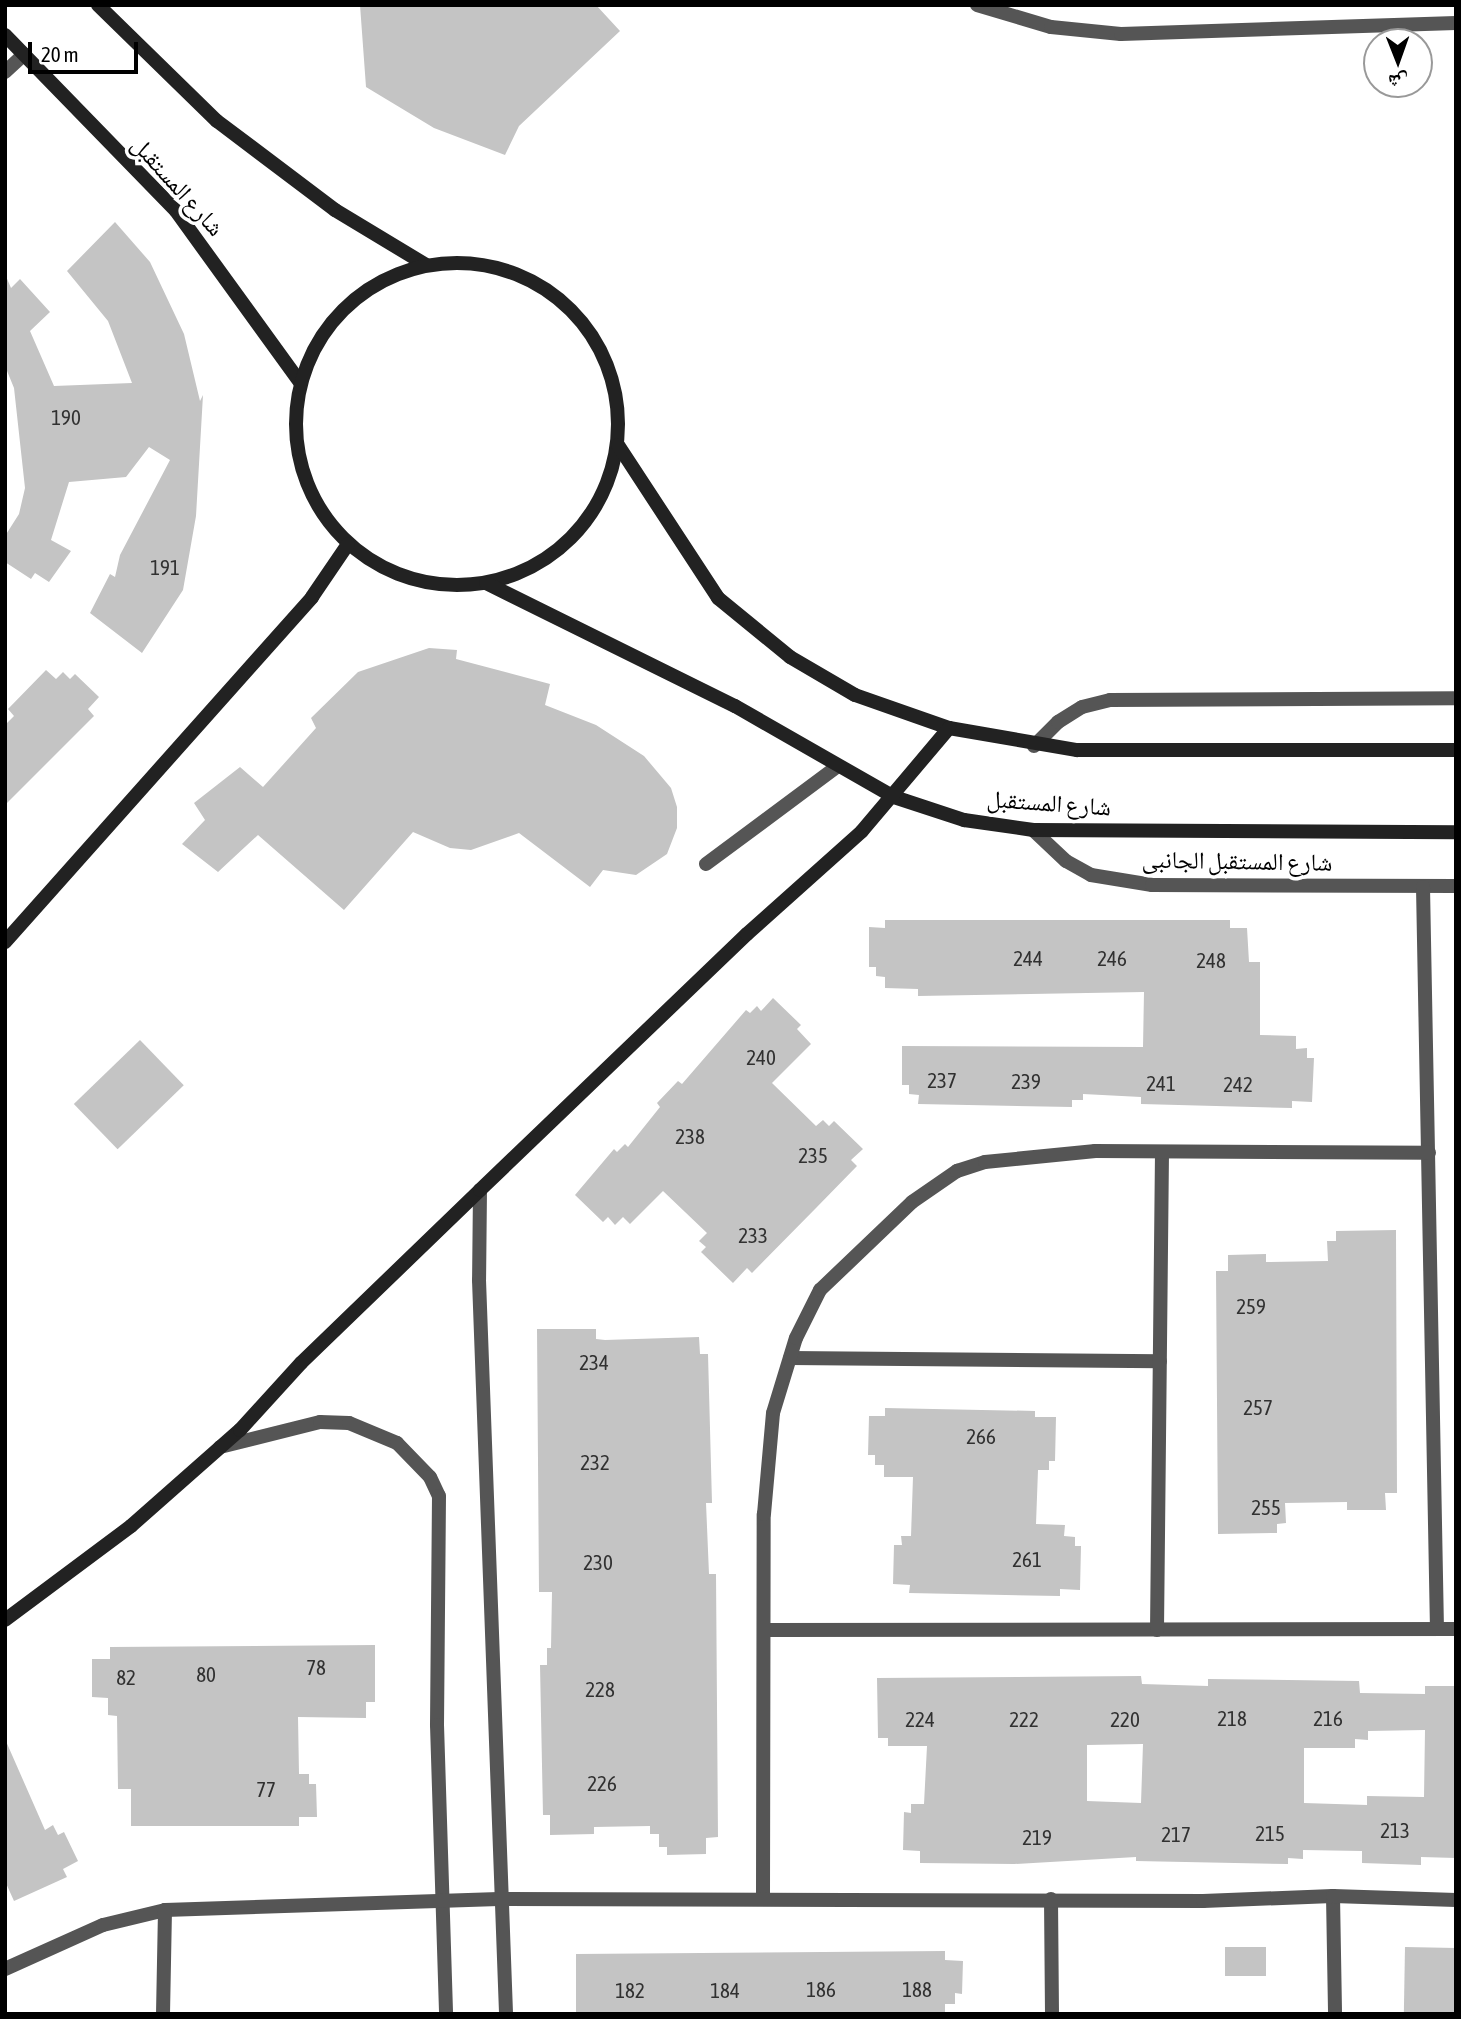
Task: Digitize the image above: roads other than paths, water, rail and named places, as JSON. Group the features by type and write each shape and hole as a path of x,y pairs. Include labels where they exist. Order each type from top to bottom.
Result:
{"street":[{"path":"977,5 1051,27 1121,34 1456,23"},
{"path":"105,7 217,121 335,210 426,265"},
{"name":"شارع المستقبل","path":"5,35 176,211 300,382"},
{"path":"5,72 24,54"},
{"path":"462,262 498,268 532,280 562,301 603,354 614,383 618,445 607,484 587,520 566,544 540,563 486,583 449,586 413,580 378,566 348,544 326,520 308,488 297,454 295,418 300,382 325,330 350,302 380,282 426,265 462,262"},
{"path":"618,445 718,598 790,657 855,695 949,728 1034,746 1077,750 1456,750"},
{"path":"5,942 304,607 348,544"},
{"name":"شارع المستقبل","path":"486,583 735,706 894,797 964,820 1033,830 1456,832"},
{"path":"1034,746 1074,712 1110,700 1456,698"},
{"path":"5,1620 131,1526 219,1447 481,1191 894,797 949,728"},
{"path":"706,864 838,766"},
{"name":"شارع المستقبل الجانبى","path":"1033,830 1066,861 1091,875 1152,885 1456,886"},
{"path":"1423,887 1437,1629"},
{"path":"1157,1630 1162,1153"},
{"path":"763,1898 764,1514 771,1438 790,1358 820,1290 912,1202 957,1171 1041,1154 1429,1153"},
{"path":"481,1191 479,1280 499,1899 506,2014"},
{"path":"790,1358 1160,1361"},
{"path":"219,1447 320,1422 349,1423 384,1433 430,1477 439,1496 441,1538 438,1726 446,1902 446,2014"},
{"path":"764,1630 1456,1629"},
{"path":"1333,1896 1335,2014"},
{"path":"5,1969 103,1925 166,1910 499,1899 1203,1901 1333,1896 1456,1900"},
{"path":"1051,1899 1052,2014"},
{"path":"163,2014 166,1910"}]}
